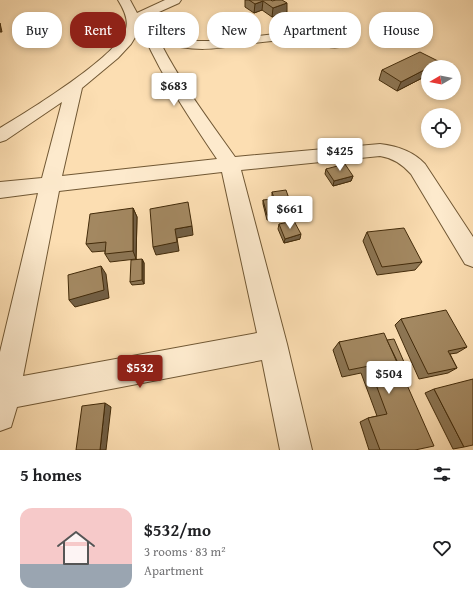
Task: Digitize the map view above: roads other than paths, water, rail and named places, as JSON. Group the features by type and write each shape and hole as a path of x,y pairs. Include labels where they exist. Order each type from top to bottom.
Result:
{"street":[{"path":"0,136 46,106 121,48 129,37 133,24 124,0"},
{"path":"133,24 174,0"},
{"path":"199,45 223,44 269,39"},
{"path":"156,48 164,64 181,92 230,164 273,344 296,450"},
{"path":"74,85 50,184 2,402 273,344"},
{"path":"0,190 230,164 380,150 395,152 406,158 418,169 473,257"}]}
